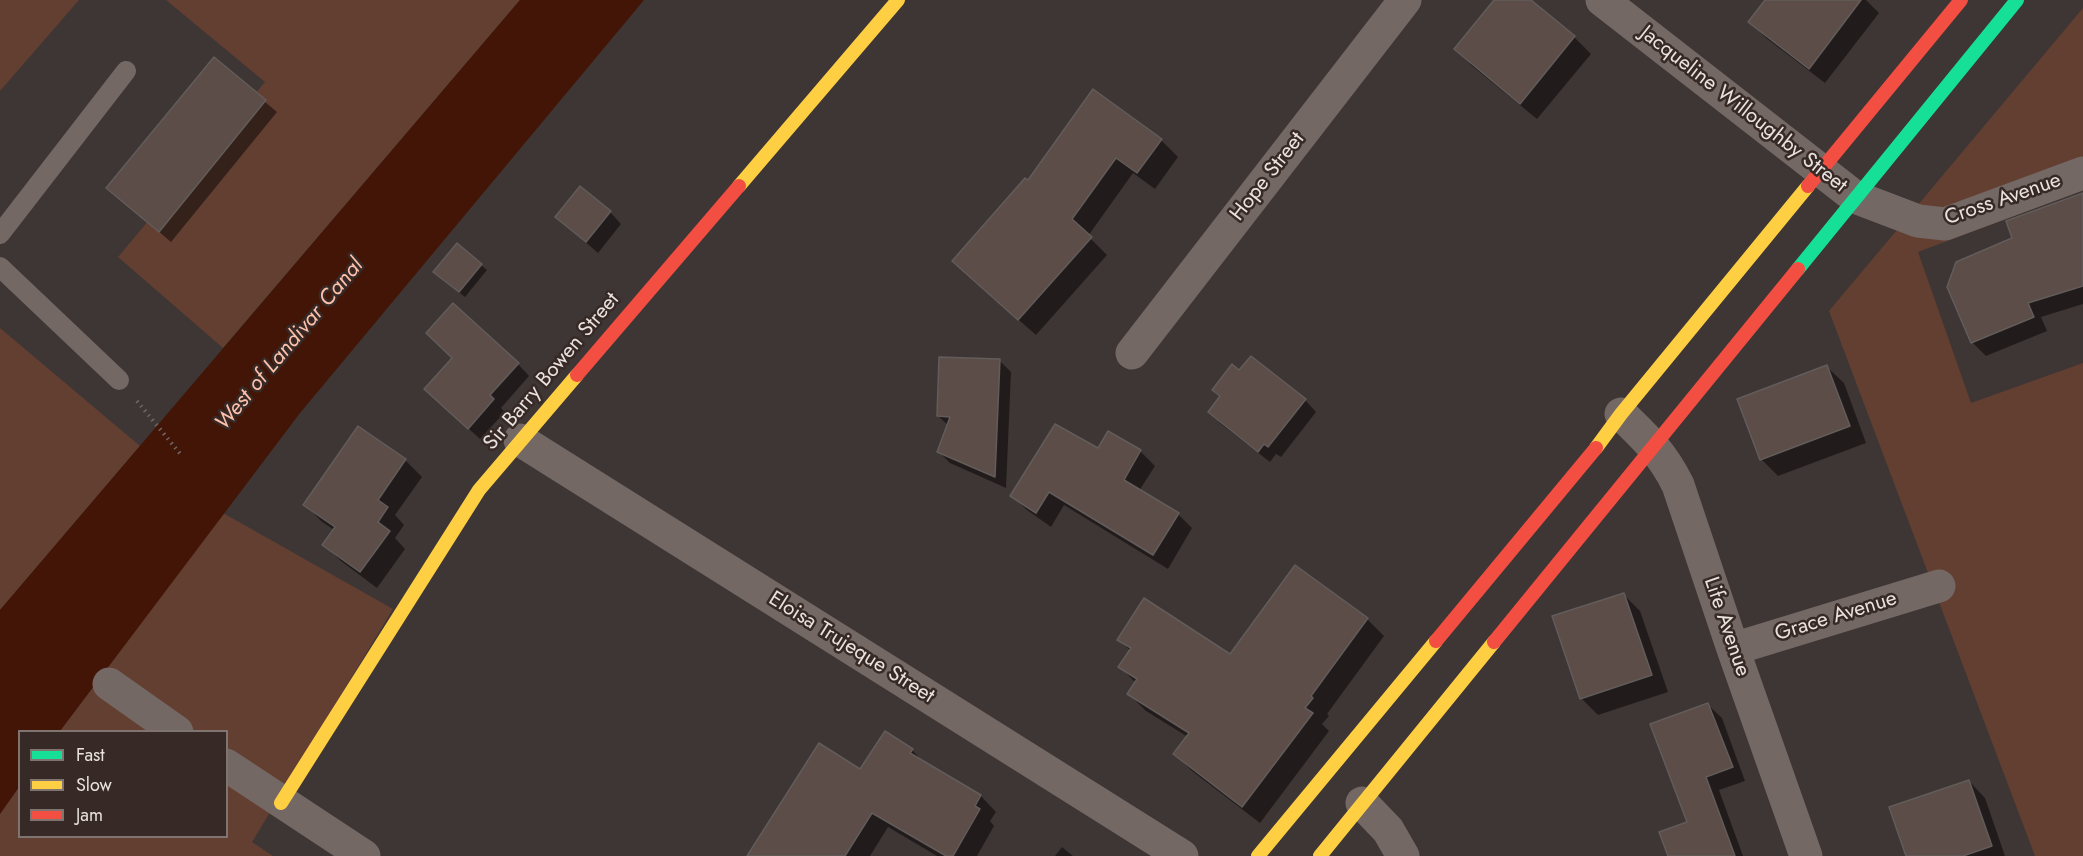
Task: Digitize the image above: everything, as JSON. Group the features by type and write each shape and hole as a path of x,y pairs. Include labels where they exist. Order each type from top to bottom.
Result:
{"street":[{"name":"Sir Barry Bowen Street","path":"281,803 479,490 898,0"},
{"name":"Hope Street","path":"1131,353 1405,0"},
{"name":"Jacqueline Willoughby Street","path":"1602,0 1855,197"},
{"path":"1258,856 1604,438 1621,414 1961,0"},
{"path":"1320,856 2017,0"},
{"name":"Cross Avenue","path":"1855,197 1918,221 1945,224 2083,173"},
{"name":"Life Avenue","path":"1621,414 1655,446 1668,464 1678,484 1732,649 1806,856"},
{"name":"Eloisa Trujeque Street","path":"520,440 1182,856"},
{"name":"Grace Avenue","path":"1732,649 1939,586"},
{"path":"109,684 174,730"},
{"path":"228,766 364,856"},
{"path":"1362,803 1388,830 1403,856"}],"lane":[{"path":"0,234 126,71"},
{"path":"0,267 119,380"}],"path":[{"path":"119,380 182,456"}],"shaded area":[{"path":"0,0 79,0 0,91"},
{"path":"166,0 520,0 223,348 118,257 265,82"},
{"path":"2083,8 2083,190 1918,252 1971,403 2083,363 2083,856 2035,856 1829,311"},
{"path":"0,328 140,446 0,610"},
{"path":"223,513 393,609 252,842 273,856 0,856 0,814 18,788 18,838 228,838 228,730 61,730"}],"water":[{"name":"West of Landivar Canal","path":"520,0 644,0 300,413 61,730 18,730 18,788 0,814 0,610"}],"building":[{"path":"1494,0 1531,0 1575,36 1520,104 1454,49"},
{"path":"1765,0 1861,0 1809,69 1748,22"},
{"path":"214,57 266,100 159,232 106,188"},
{"path":"1093,89 1162,139 1137,173 1116,158 1072,219 1092,237 1018,320 952,261 1025,178 1028,180"},
{"path":"580,186 611,211 586,242 555,217"},
{"path":"2083,193 2083,286 2028,303 2034,317 1971,343 1947,287 1956,262 2012,238 2006,221"},
{"path":"457,243 482,264 459,292 433,272"},
{"path":"453,303 519,363 490,395 494,399 468,429 424,389 452,358 426,333"},
{"path":"1251,356 1306,399 1268,447 1264,444 1258,452 1208,412 1220,396 1212,390 1232,364 1239,370"},
{"path":"939,357 1000,359 995,477 937,452 950,417 937,416"},
{"path":"1827,365 1850,426 1760,460 1737,399"},
{"path":"1055,424 1098,448 1108,431 1141,450 1124,480 1179,513 1153,555 1049,492 1036,513 1010,496"},
{"path":"358,426 406,459 378,500 388,507 378,522 390,531 360,572 322,545 335,527 303,505"},
{"path":"1295,565 1368,618 1311,696 1313,698 1305,708 1313,713 1242,807 1173,754 1189,733 1127,694 1137,679 1118,667 1131,648 1117,640 1144,598 1230,654"},
{"path":"1624,593 1652,675 1580,699 1552,616"},
{"path":"1708,703 1733,767 1706,777 1735,856 1668,856 1659,832 1687,822 1650,724"},
{"path":"885,731 913,749 910,753 981,795 975,806 980,809 953,856 946,856 872,813 845,856 747,856 819,743 860,769"},
{"path":"1969,780 1992,846 1963,856 1906,856 1889,807"}],"traffic: fast":[{"path":"1798,269 2017,0"}],"traffic: slow":[{"path":"739,186 898,0"},
{"path":"1596,448 1621,414 1808,186"},
{"path":"281,803 479,490 577,375"},
{"path":"1258,856 1436,641"},
{"path":"1320,856 1494,642"}],"traffic: jam":[{"path":"1808,186 1961,0"},
{"path":"577,375 739,186"},
{"path":"1494,642 1798,269"},
{"path":"1436,641 1596,448"}]}
